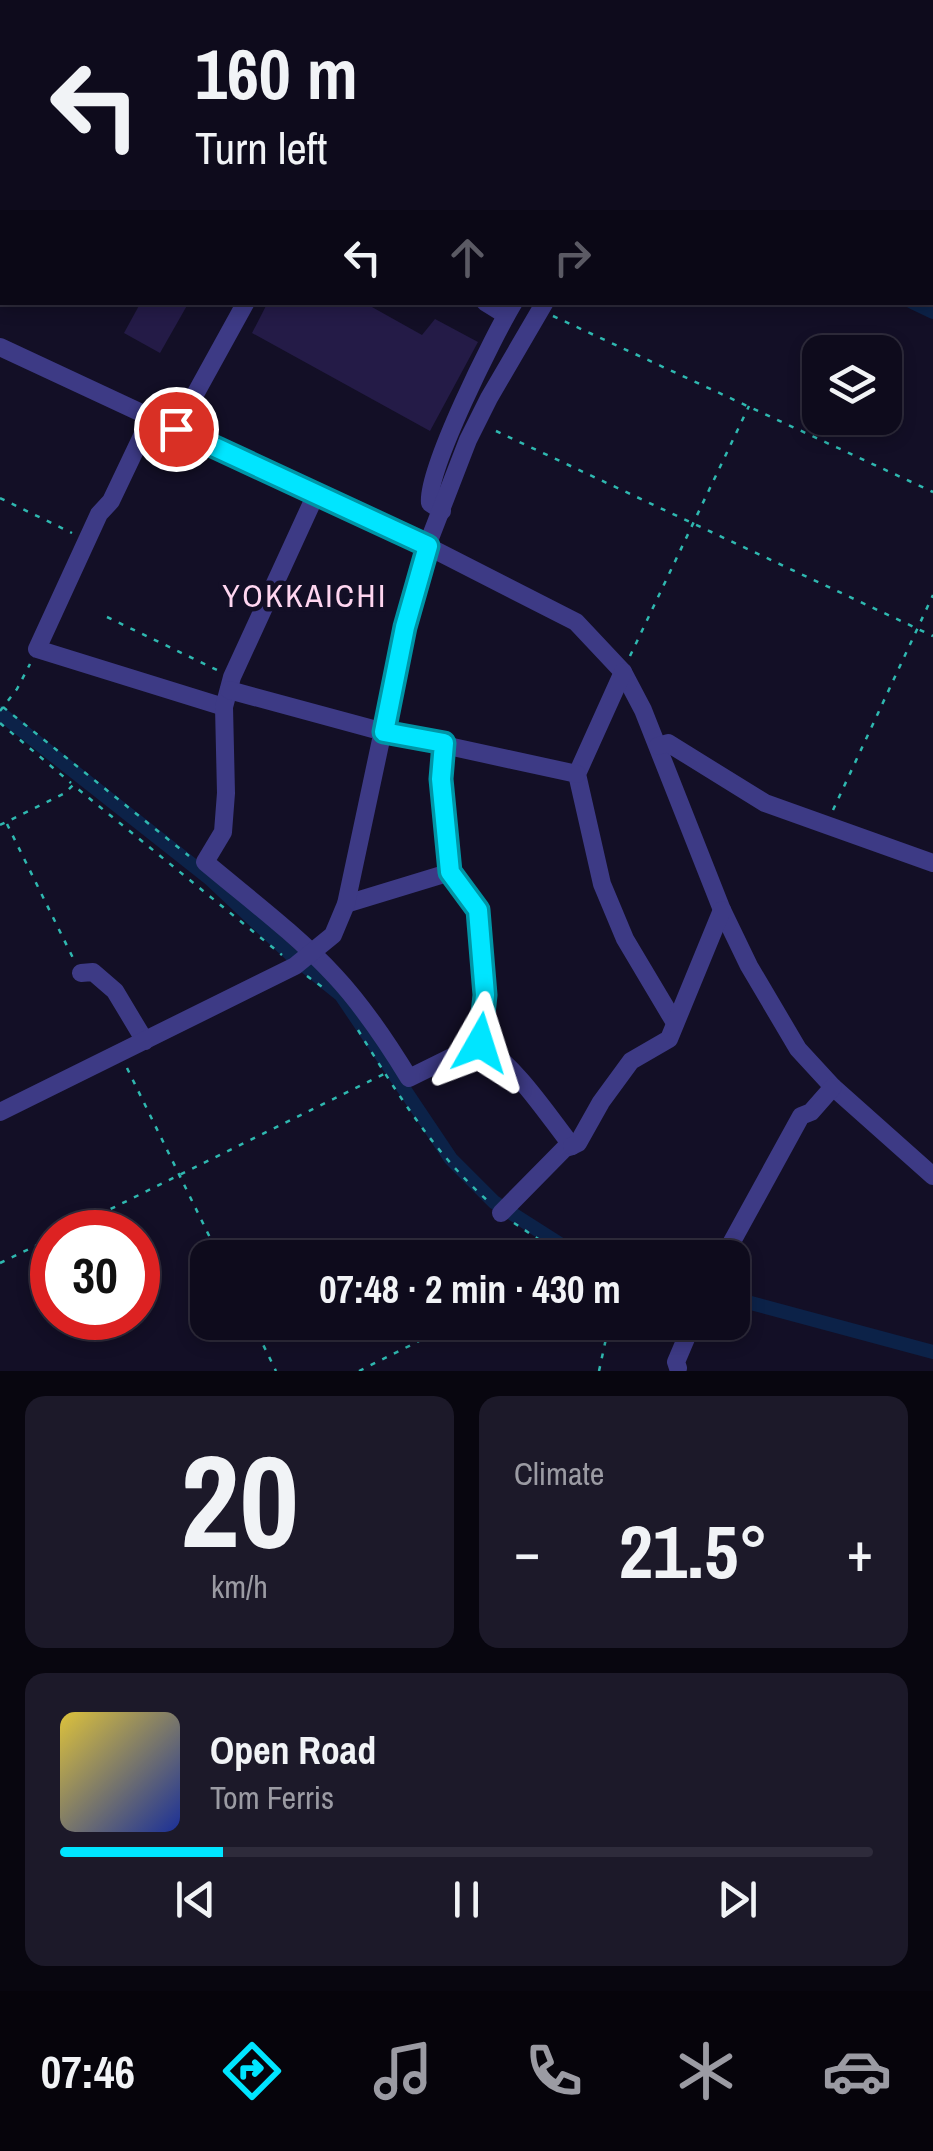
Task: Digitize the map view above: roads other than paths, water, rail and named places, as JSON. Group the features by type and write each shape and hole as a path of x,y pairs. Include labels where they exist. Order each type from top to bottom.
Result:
{"street":[{"path":"176,429 244,305"},
{"path":"0,1112 303,961 332,935 346,904 405,627 428,546 468,440 542,306"},
{"path":"442,511 430,503 429,491 442,451 510,309"},
{"path":"0,347 428,546 576,622 622,672 658,746 722,910 776,1015 798,1049 832,1086 933,1176"},
{"path":"151,418 111,501 99,514 38,649 576,774"},
{"path":"316,494 228,691 223,832 205,862 381,1033 408,1078 480,1043"},
{"path":"622,672 576,774 602,884 626,939 674,1023"},
{"path":"444,743 441,779 450,872 478,910 485,995 480,1043"},
{"path":"658,746 668,744 765,803 933,862"},
{"path":"346,904 450,872"},
{"path":"501,1213 565,1148 578,1143 631,1061 669,1039 722,910"},
{"path":"81,973 92,972 115,991 145,1040"},
{"path":"480,1043 498,1055 517,1076 572,1146"},
{"path":"733,1240 801,1116 811,1112 832,1086"},
{"path":"678,1368 676,1362 685,1340"}],"waterway":[{"path":"918,305 933,312"},
{"path":"0,713 209,878 290,954 341,995 451,1159 494,1202 553,1240"},
{"path":"750,1303 933,1352"}],"district":[{"name":"YOKKAICHI","path":"305,595"}]}
